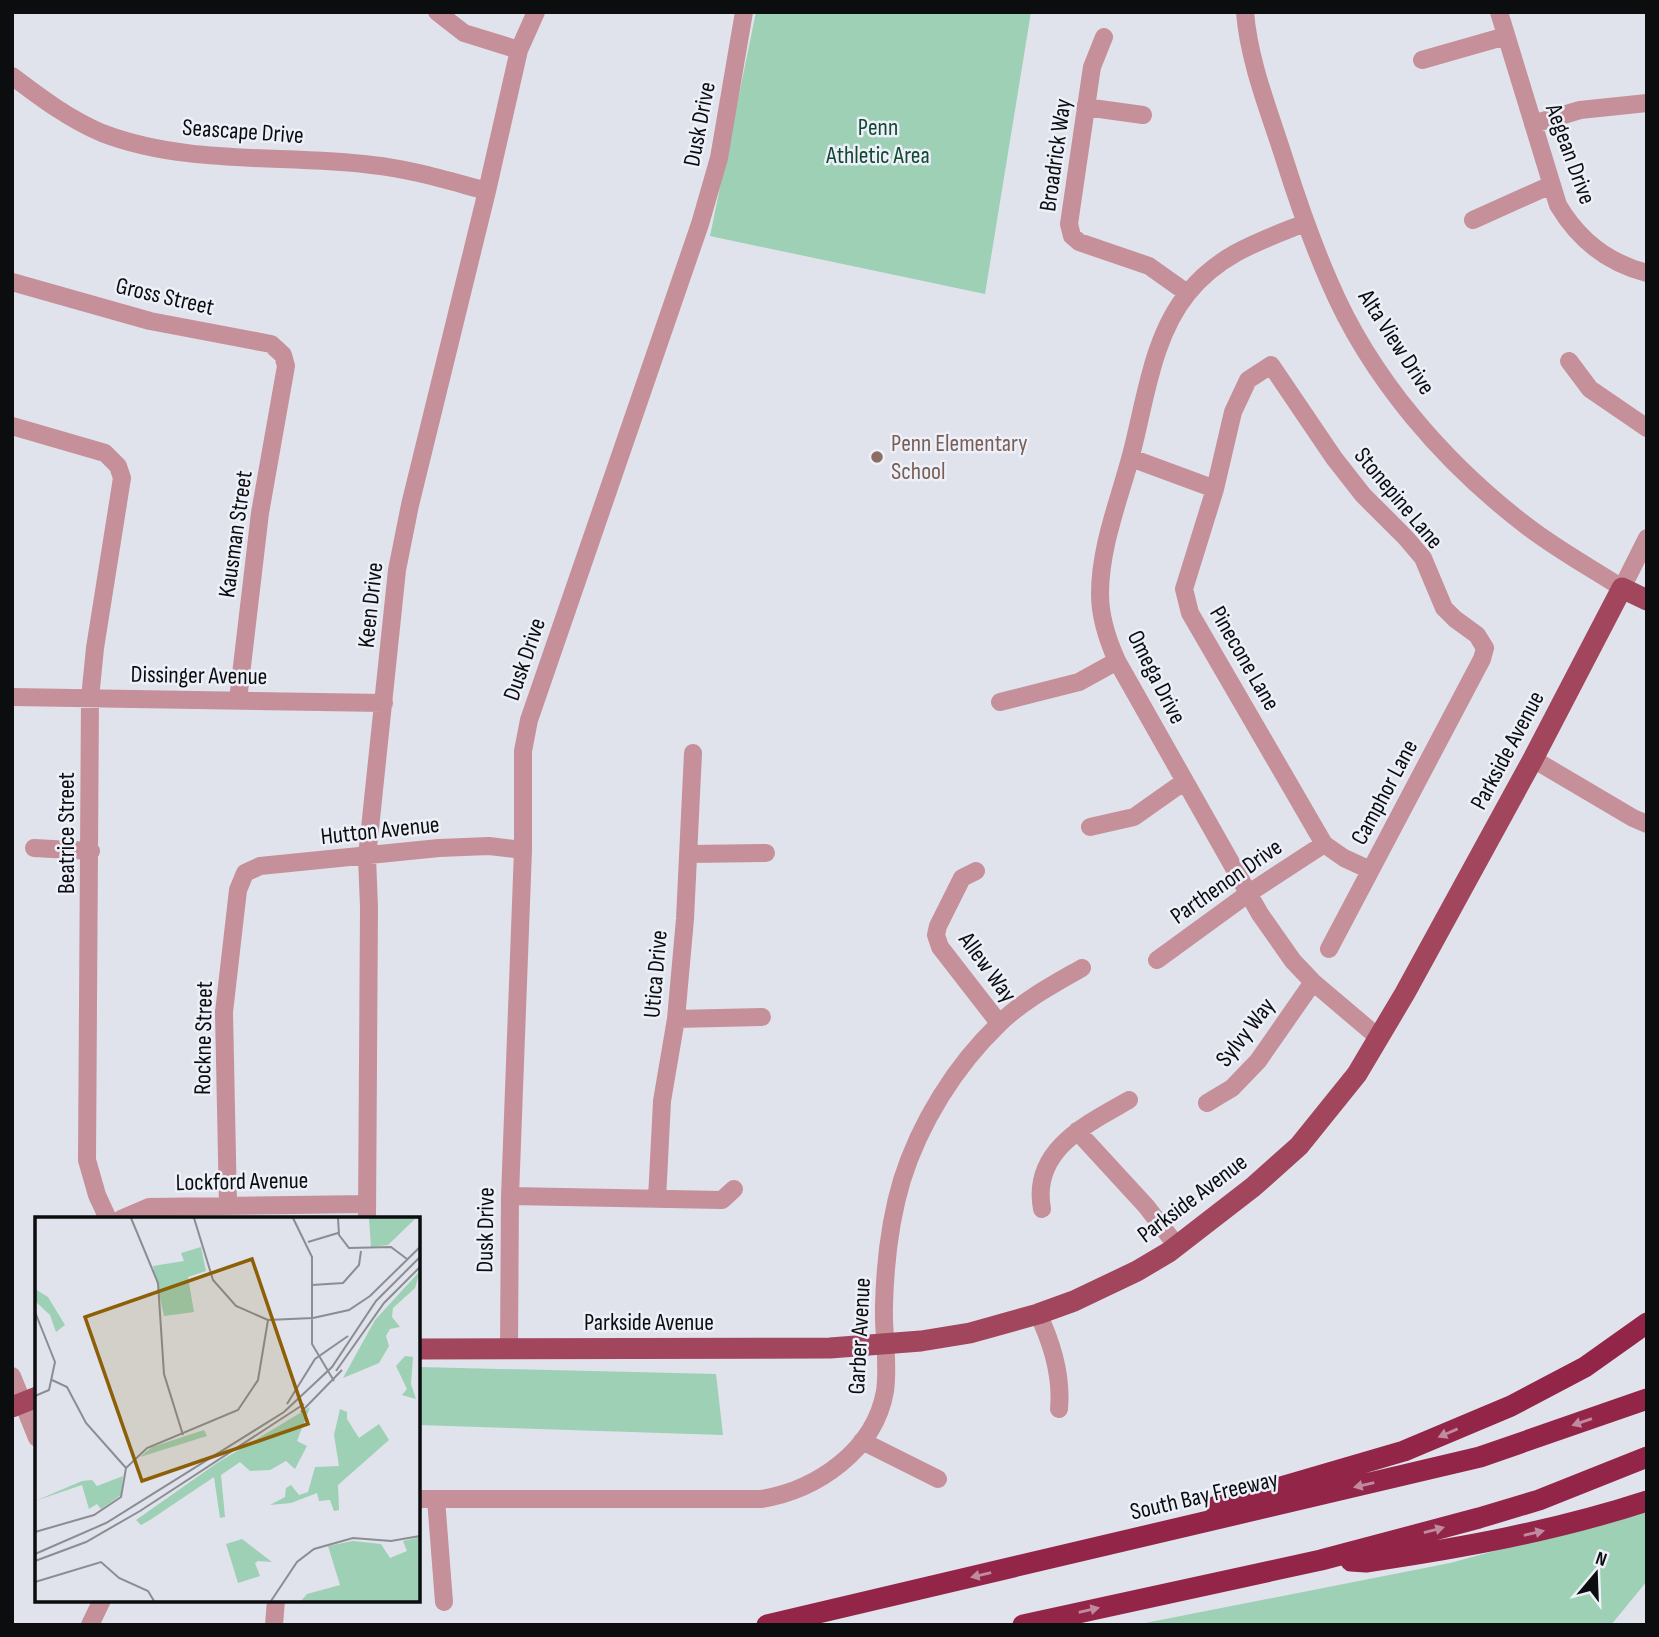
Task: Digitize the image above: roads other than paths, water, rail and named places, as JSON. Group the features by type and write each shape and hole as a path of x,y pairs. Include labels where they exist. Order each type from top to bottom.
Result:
{"highway":[{"path":"1047,1559 1404,1451 1511,1406 1585,1367 1647,1323"},
{"name":"South Bay Freeway","path":"767,1625 1480,1457 1647,1399"},
{"path":"1023,1625 1321,1560 1539,1500 1647,1457"},
{"path":"1321,1560 1366,1562 1451,1550 1541,1531 1647,1501"}],"main road":[{"name":"Alta View Drive","path":"1622,588 1647,600"},
{"name":"Parkside Avenue","path":"420,1349 830,1348 885,1345 937,1339 1038,1314 1074,1301 1138,1271 1177,1246 1299,1146 1349,1085 1379,1038 1533,759 1622,588"}],"street":[{"path":"436,12 464,33 519,50"},
{"name":"Keen Drive","path":"367,1211 367,857 399,559 519,50 536,12"},
{"name":"Dusk Drive","path":"509,1348 510,1196 523,850 523,751 529,720 700,224 719,158 744,12"},
{"name":"Alta View Drive","path":"1245,12 1255,64 1305,223 1329,283 1360,340 1405,405 1436,443 1480,487 1530,529 1622,588"},
{"name":"Aegean Drive","path":"1499,12 1551,185 1562,211 1581,236 1616,262 1647,273"},
{"path":"1422,60 1506,36"},
{"name":"Broadrick Way","path":"1104,37 1092,67 1085,107 1069,225 1072,236 1079,242 1149,266 1187,293"},
{"name":"Seascape Drive","path":"12,76 66,115 136,144 198,154 373,165 487,191"},
{"path":"1533,124 1580,110 1647,103"},
{"path":"1085,107 1143,115"},
{"path":"1473,220 1551,185"},
{"name":"Omega Drive","path":"1305,223 1236,251 1187,293 1172,317 1157,354 1104,552 1100,596 1108,643 1117,661 1260,914 1293,961 1313,982 1379,1038"},
{"name":"Gross Street","path":"12,282 150,321 271,344 283,355 286,366 284,376"},
{"path":"1569,360 1590,389 1647,428"},
{"name":"Pinecone Lane","path":"1271,365 1248,380 1233,412 1215,489 1184,589 1189,613 1324,844 1344,858 1370,870"},
{"name":"Stonepine Lane","path":"1271,365 1334,458 1363,495 1423,558 1444,608 1455,620 1477,635 1485,648 1482,659"},
{"name":"Kausman Street","path":"238,700 260,513 284,376"},
{"name":"Beatrice Street","path":"12,426 105,453 118,466 122,478 95,649 90,698 87,1160 97,1195 107,1217"},
{"path":"1131,458 1215,489"},
{"name":"Parkside Avenue","path":"1622,588 1647,538"},
{"name":"Camphor Lane","path":"1329,949 1482,659"},
{"path":"1000,702 1079,682 1117,661"},
{"name":"Dissinger Avenue","path":"12,697 384,704"},
{"name":"Utica Drive","path":"657,1199 662,1101 676,1019 689,854 692,753"},
{"path":"1533,759 1647,824"},
{"path":"1090,827 1134,817 1185,781"},
{"name":"Parthenon Drive","path":"1157,960 1249,893 1324,844"},
{"name":"Hutton Avenue","path":"244,873 260,866 439,848 489,846 523,850"},
{"path":"34,848 90,851"},
{"path":"689,854 766,853"},
{"name":"Allew Way","path":"976,871 962,878 936,935 940,947 999,1023"},
{"name":"Rockne Street","path":"228,1205 224,1012 238,890 244,873"},
{"name":"Garber Avenue","path":"427,1499 761,1499 790,1493 818,1480 842,1463 862,1441 876,1416 885,1390 884,1307 889,1236 903,1177 917,1142 936,1104 951,1082 999,1023 1043,991 1082,968"},
{"name":"Sylvy Way","path":"1207,1102 1232,1088 1258,1061 1313,982"},
{"path":"676,1019 762,1017"},
{"path":"1042,1209 1042,1175 1060,1144 1129,1100"},
{"path":"1077,1132 1146,1206 1177,1246"},
{"path":"510,1196 722,1200 734,1189"},
{"name":"Lockford Avenue","path":"126,1217 149,1207 228,1205 367,1211"},
{"path":"1038,1314 1049,1339 1060,1391 1059,1409"},
{"path":"12,1376 35,1432"},
{"path":"862,1441 938,1479"},
{"path":"427,1499 444,1602"},
{"path":"90,1625 101,1602"},
{"path":"274,1625 276,1602"}],"place":[{"name":"Penn Elementary School","path":"877,457"}],"park label":[{"name":"Penn Athletic Area","path":"878,141"}]}
